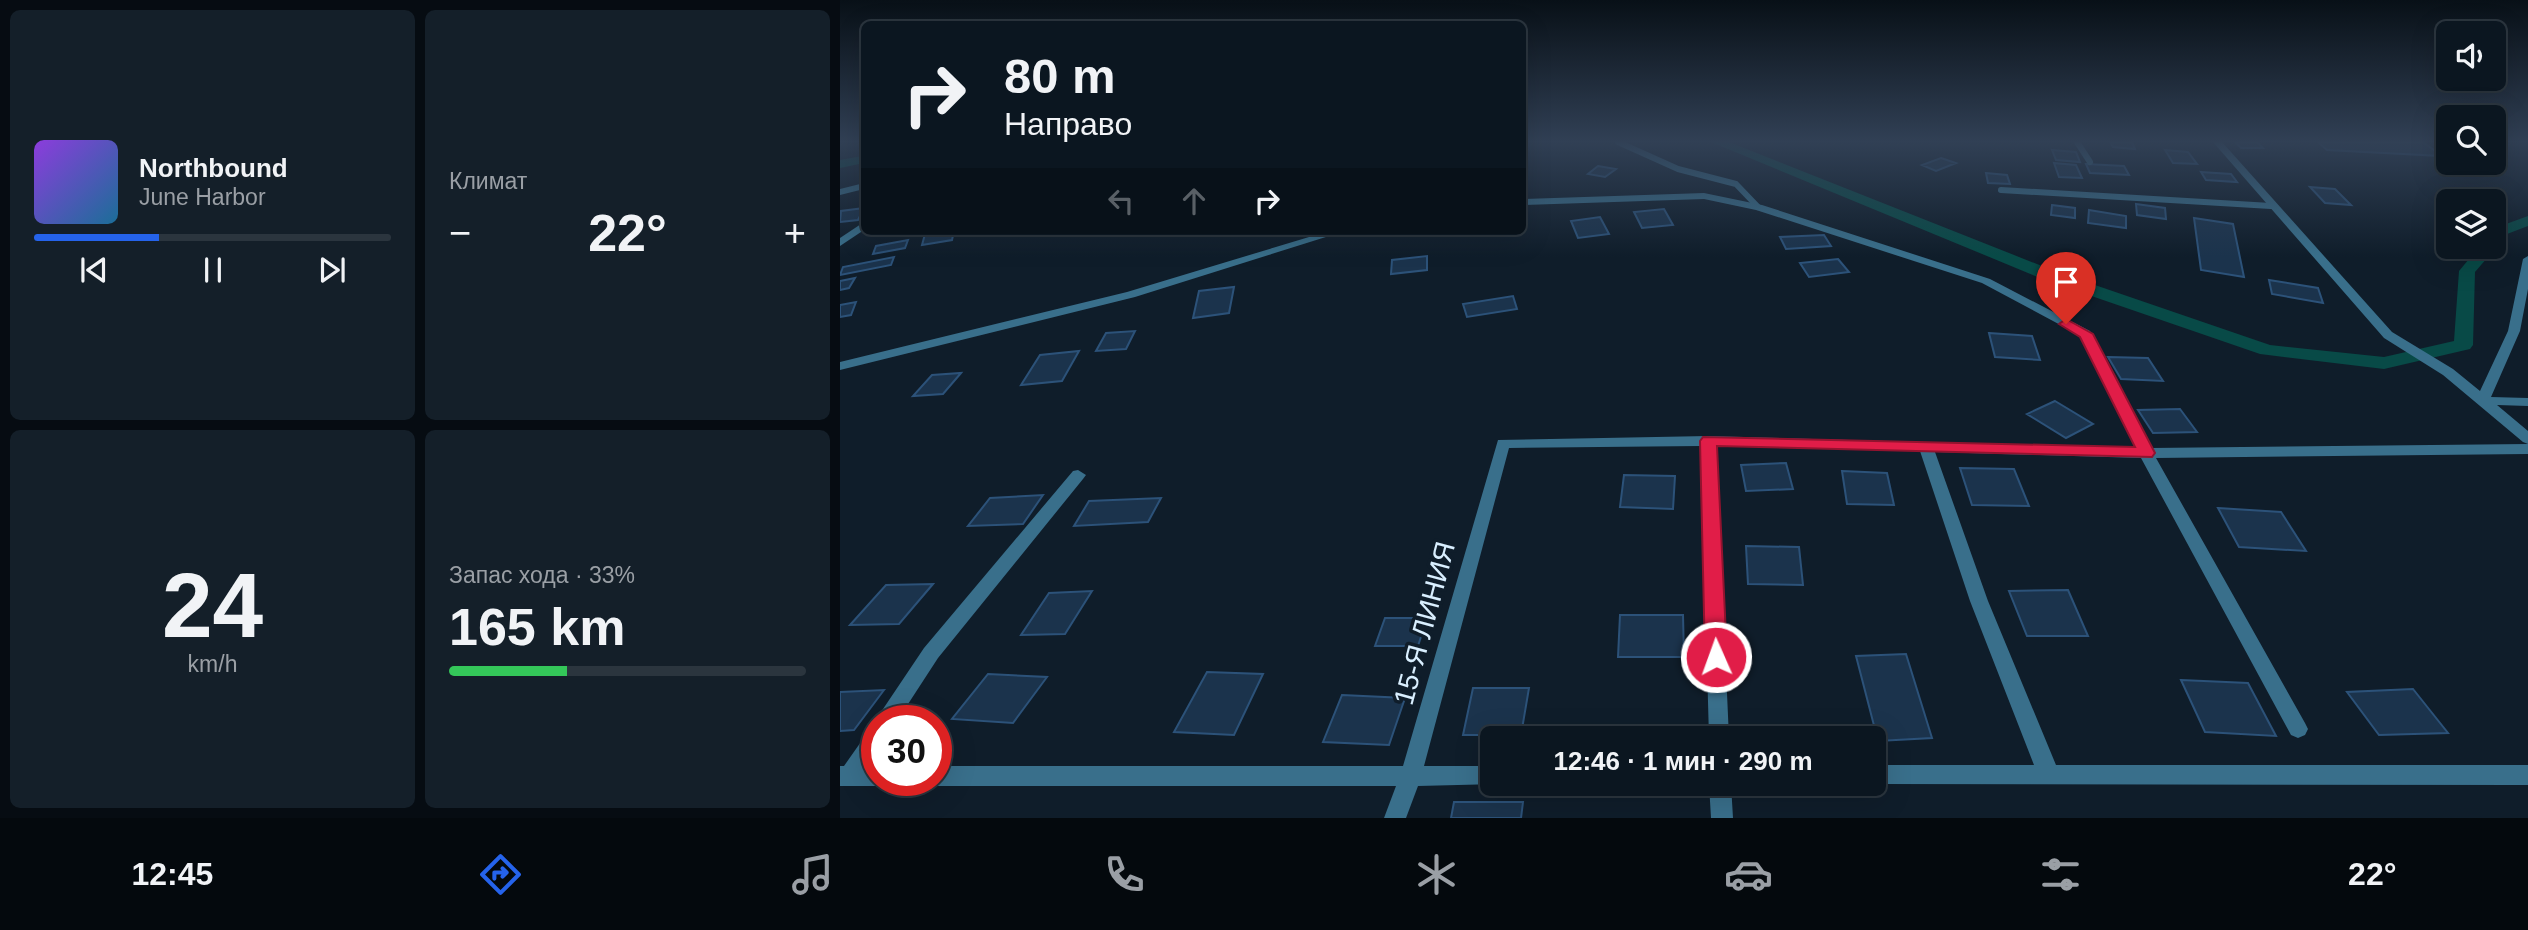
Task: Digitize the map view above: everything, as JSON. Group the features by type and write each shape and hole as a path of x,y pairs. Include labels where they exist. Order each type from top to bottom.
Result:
{"street":[{"path":"2249,180 2388,335 2448,372 2528,439"},
{"path":"840,192 861,187"},
{"path":"1526,201 1704,196 1758,207 1986,281 2086,334 2146,453 2298,729"},
{"path":"840,243 861,227"},
{"path":"840,366 1131,295 1327,235"},
{"path":"2482,401 2514,331 2528,259"},
{"path":"2482,401 2528,402"},
{"path":"1718,726 1709,441 2146,453 2528,449"},
{"name":"15-Я ЛИНИЯ","path":"1395,818 1410,776 1503,443 1709,441"},
{"path":"1926,447 1979,601 2049,775"},
{"path":"896,705 930,653 1078,475"},
{"path":"845,776 861,756"},
{"path":"1886,775 2528,775"},
{"path":"952,776 1480,776"},
{"path":"1721,796 1722,818"}],"lane":[{"path":"1721,180 1736,184 1758,207"},
{"path":"2001,190 2271,206"}],"building":[{"path":"1987,180 2009,180 2010,184 1988,183"},
{"path":"2310,187 2335,189 2351,205 2325,203"},
{"path":"2136,204 2165,208 2166,219 2137,215"},
{"path":"2052,205 2075,208 2075,218 2051,215"},
{"path":"861,208 861,214 858,220 840,222 841,211"},
{"path":"1664,209 1673,225 1642,228 1634,212"},
{"path":"2089,210 2126,216 2126,228 2088,223"},
{"path":"1600,217 1609,234 1578,238 1571,221"},
{"path":"2194,218 2233,224 2244,277 2201,270"},
{"path":"925,235 953,235 952,240 922,245"},
{"path":"1824,235 1831,246 1786,249 1780,237"},
{"path":"908,240 905,248 873,254 876,246"},
{"path":"1427,256 1427,270 1391,274 1392,260"},
{"path":"894,257 891,265 840,275 843,267"},
{"path":"1838,259 1849,272 1809,277 1800,263"},
{"path":"855,278 849,288 840,290 840,281"},
{"path":"2269,280 2318,288 2323,303 2272,294"},
{"path":"1234,287 1229,313 1193,318 1199,291"},
{"path":"1513,296 1517,309 1467,317 1463,304"},
{"path":"856,302 851,315 840,317 840,305"},
{"path":"1135,331 1126,349 1096,351 1106,333"},
{"path":"1989,333 2032,336 2040,360 1995,357"},
{"path":"1079,351 1062,381 1021,385 1040,355"},
{"path":"2108,357 2148,358 2163,381 2121,379"},
{"path":"961,373 943,394 913,396 932,375"},
{"path":"2055,401 2093,424 2066,438 2027,414"},
{"path":"2180,409 2197,432 2153,433 2138,410"},
{"path":"1786,463 1793,489 1746,491 1741,465"},
{"path":"1960,468 2014,469 2029,506 1972,505"},
{"path":"1842,471 1887,473 1894,505 1847,504"},
{"path":"1624,475 1675,476 1673,509 1620,507"},
{"path":"1043,495 1023,524 968,526 990,498"},
{"path":"1161,498 1148,522 1074,526 1089,501"},
{"path":"2218,508 2281,512 2306,551 2239,547"},
{"path":"1746,546 1799,547 1803,585 1748,584"},
{"path":"933,584 899,624 850,625 886,585"},
{"path":"2068,590 2088,636 2027,636 2009,591"},
{"path":"1092,591 1065,634 1021,635 1049,593"},
{"path":"1620,615 1683,615 1684,657 1618,657"},
{"path":"1385,618 1427,618 1418,646 1375,646"},
{"path":"1906,654 1932,738 1886,741 1886,726 1874,726 1856,656"},
{"path":"1207,672 1263,674 1234,735 1174,732"},
{"path":"988,674 1047,677 1013,723 952,719"},
{"path":"2181,680 2248,683 2276,736 2205,732"},
{"path":"1473,688 1529,688 1523,726 1480,726 1480,735 1463,735"},
{"path":"2413,689 2448,733 2379,735 2347,692"},
{"path":"884,690 873,705 861,705 861,721 854,730 840,731 840,692"},
{"path":"1342,695 1405,698 1389,745 1323,742"},
{"path":"1454,802 1523,802 1521,818 1451,818"}],"waterway":[{"path":"1812,180 2051,276 2267,350 2384,363 2463,345 2467,271 2478,259"},
{"path":"2506,229 2528,221"}],"route":[{"path":"1716,657 1709,441 2146,453 2086,334 2066,324"}]}
